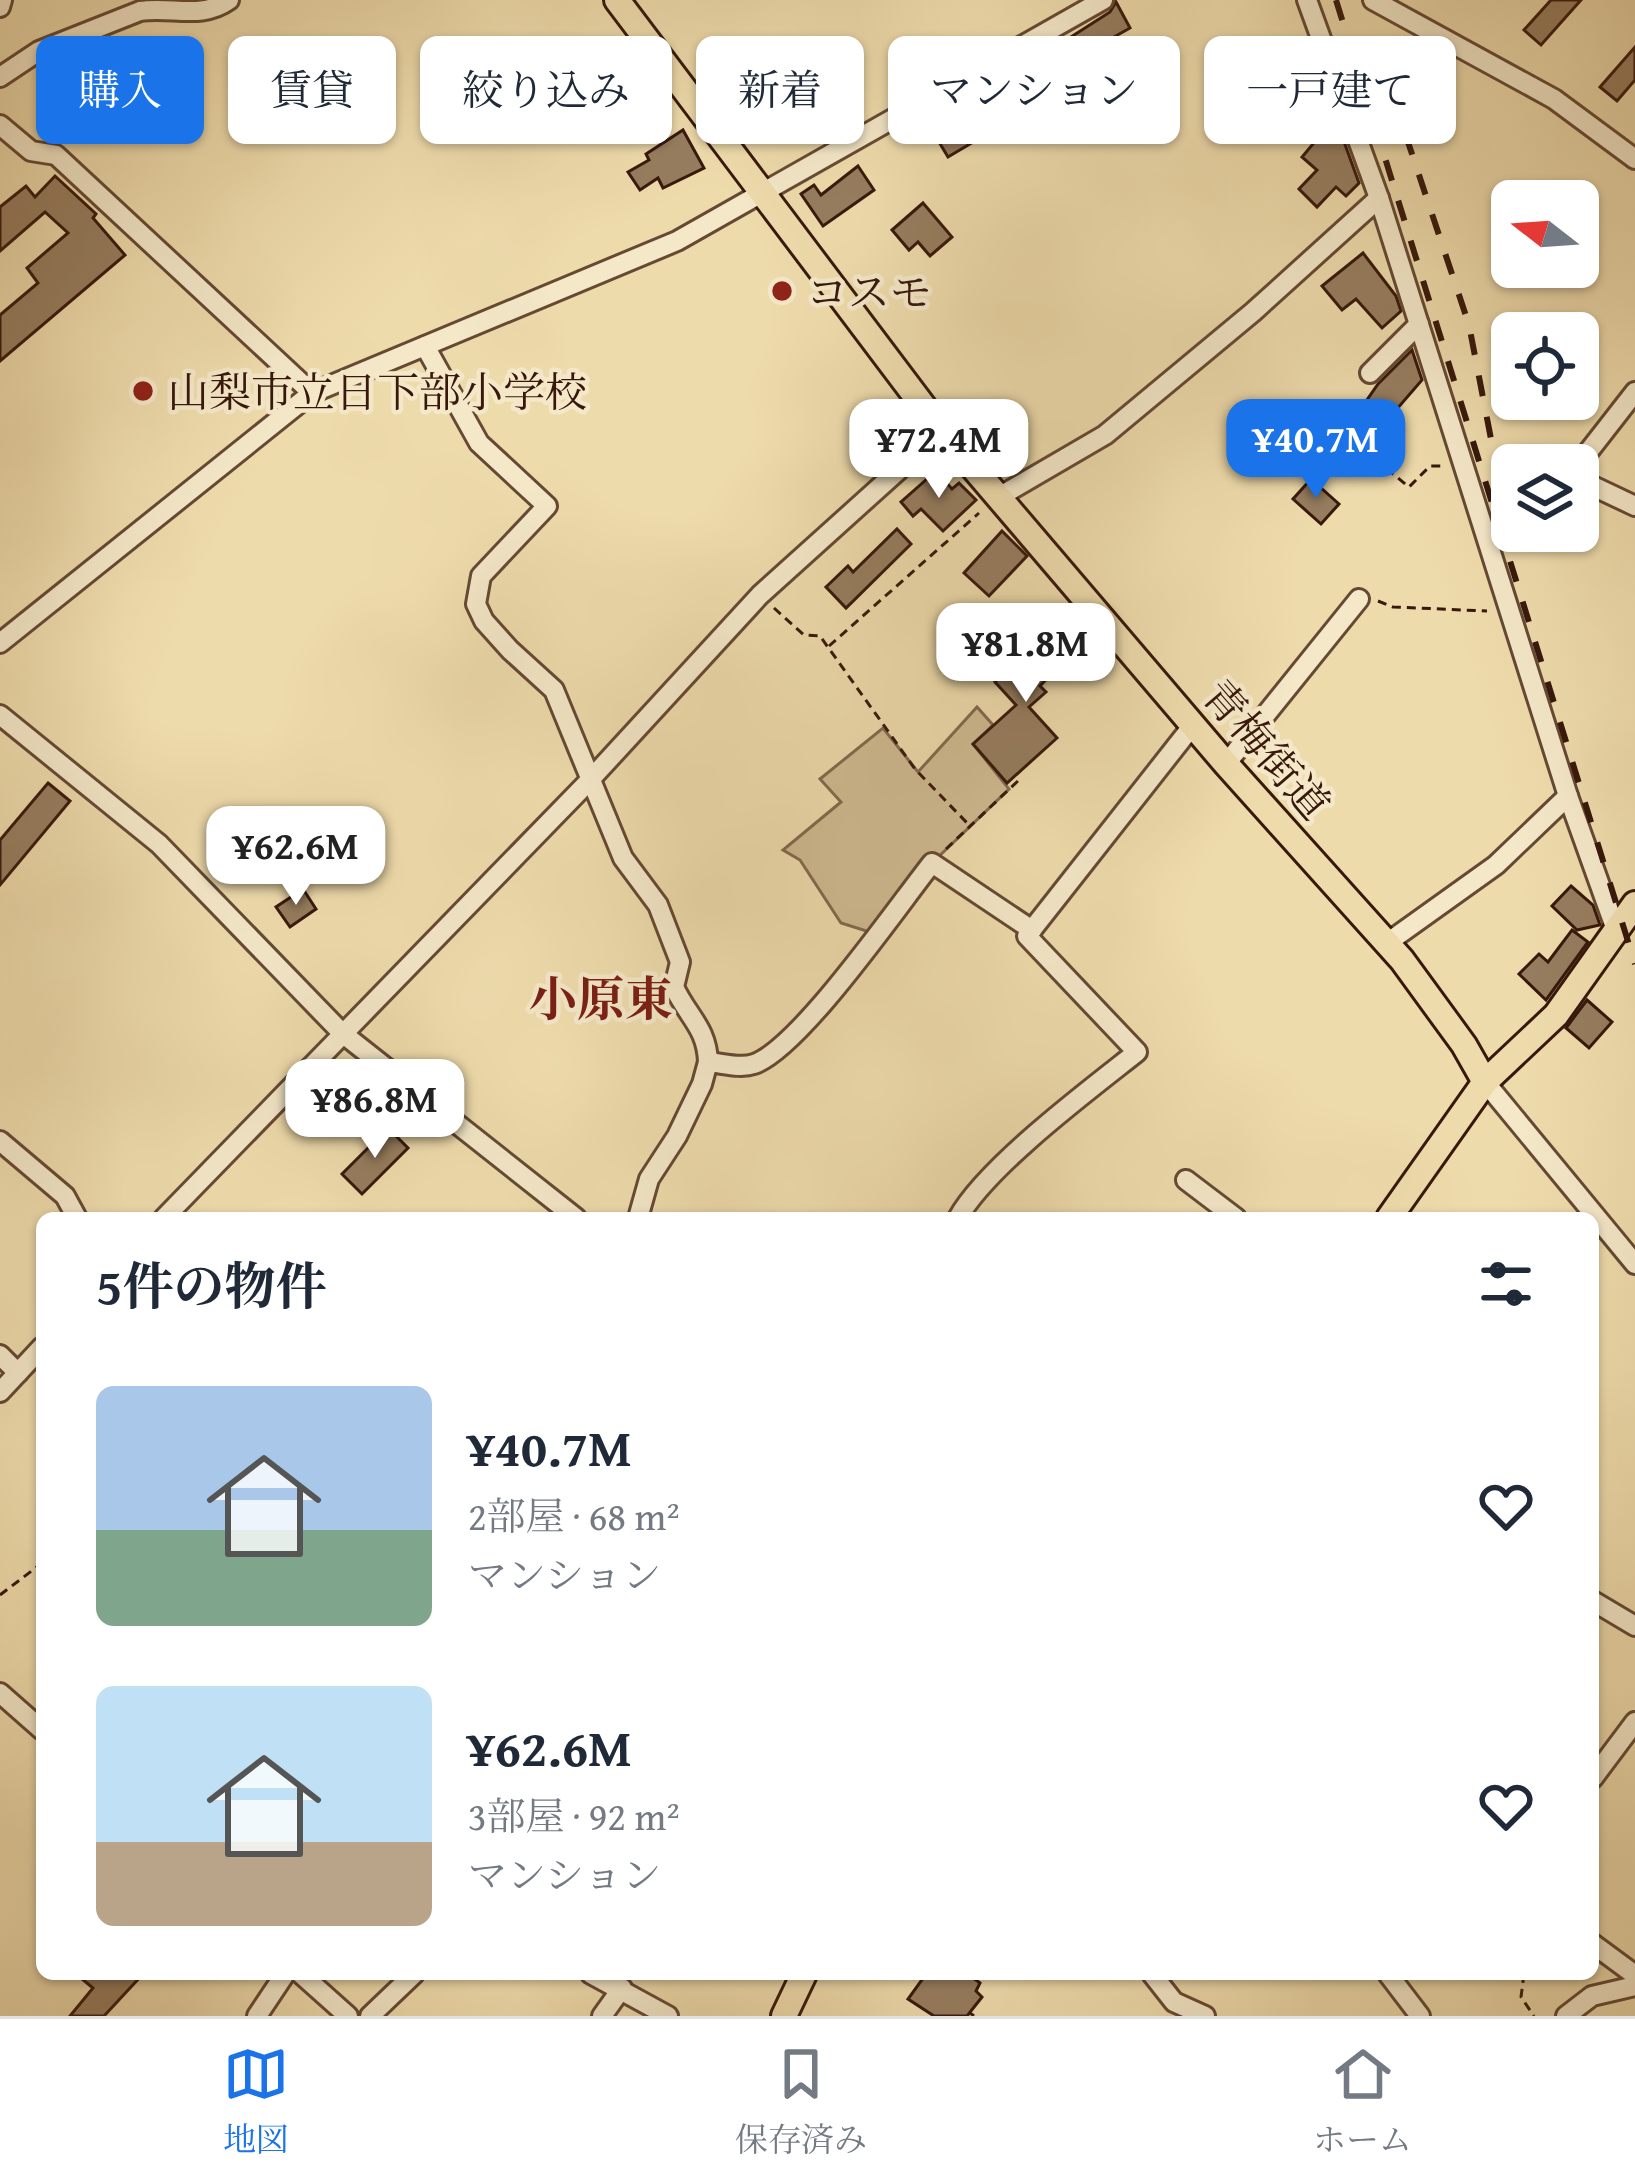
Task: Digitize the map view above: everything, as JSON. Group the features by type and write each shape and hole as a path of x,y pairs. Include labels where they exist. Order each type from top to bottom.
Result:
{"main road":[{"name":"青梅街道","path":"617,0 941,431 1226,764 1387,943 1464,1045 1485,1082"},
{"path":"1393,1212 1485,1082 1556,1015 1635,904"},
{"path":"784,2016 801,1980"}],"street":[{"path":"0,77 39,51 140,11 200,13 229,0"},
{"path":"1,639 312,393 677,241 1103,0"},
{"path":"1307,0 1379,198 1568,796 1616,931"},
{"path":"1372,0 1554,99 1635,159"},
{"path":"0,125 31,151 56,155 312,393"},
{"path":"997,497 1105,435 1379,198"},
{"path":"1370,373 1419,324"},
{"path":"425,346 479,442 548,506 481,577 476,604 510,650 554,690 623,858 658,905 680,962 674,988 685,1011 707,1035 708,1062 702,1084 650,1179 640,1212"},
{"path":"1594,444 1635,392"},
{"path":"170,1212 589,781 760,595 941,431"},
{"path":"1599,489 1635,506"},
{"path":"1226,764 1359,599"},
{"path":"0,715 158,844 342,1033 568,1212"},
{"path":"961,1212 1021,1150 1137,1052 1027,936 1193,725"},
{"path":"1387,943 1496,865 1568,796"},
{"path":"708,1062 748,1067 768,1058 796,1035 932,863 1032,930"},
{"path":"1485,1082 1592,1212"},
{"path":"0,1141 65,1196 74,1212"},
{"path":"1186,1180 1227,1212"},
{"path":"1599,1220 1635,1264"},
{"path":"0,1392 36,1353"},
{"path":"0,1355 18,1372"},
{"path":"1599,1605 1635,1626"},
{"path":"0,1693 36,1725"},
{"path":"1599,1770 1635,1722"},
{"path":"1599,1948 1635,1975"},
{"path":"257,2016 281,1980"},
{"path":"308,1980 348,2016"},
{"path":"370,2016 408,1980"},
{"path":"604,1980 668,2016"},
{"path":"1155,1980 1168,2009 1205,2016"},
{"path":"1393,1980 1420,2016"},
{"path":"1566,2016 1592,1996 1635,1986"},
{"path":"602,2016 622,1988"}],"path":[{"path":"1375,460 1409,488 1430,466 1440,464 1469,484"},
{"path":"828,647 997,497"},
{"path":"760,595 804,635 820,636 915,769 969,825"},
{"path":"1359,599 1393,607 1509,613"},
{"path":"932,863 1020,779"},
{"path":"0,1595 36,1568"},
{"path":"1523,1980 1521,1997 1534,2016"}],"shaded area":[{"path":"977,707 993,725 973,744 1009,789 932,863 876,934 841,923 800,860 783,850 841,802 820,779 883,728 918,772"}],"building":[{"path":"1551,0 1581,0 1541,45 1524,30"},
{"path":"1116,2 1130,28 1116,36 1072,36 1110,12"},
{"path":"1635,47 1635,80 1617,101 1600,87"},
{"path":"683,130 704,168 663,188 658,178 640,190 628,172 649,160 646,154 661,144 672,144 672,137"},
{"path":"940,144 970,144 948,157"},
{"path":"1313,144 1345,144 1359,183 1346,196 1336,187 1317,207 1299,189 1317,170 1302,157"},
{"path":"858,166 874,190 823,226 801,194 814,185 821,195"},
{"path":"55,176 96,214 93,218 125,255 0,361 0,315 38,283 27,268 68,233 45,212 0,251 0,207 26,186 35,197"},
{"path":"923,203 952,237 930,256 918,242 909,250 892,230"},
{"path":"1363,253 1396,296 1401,311 1382,328 1356,299 1342,310 1322,286"},
{"path":"1412,350 1422,380 1371,439 1351,423 1378,384"},
{"path":"936,471 952,489 959,483 976,500 943,531 921,509 913,516 901,502"},
{"path":"1311,479 1339,504 1321,524 1293,499"},
{"path":"897,529 911,544 846,608 826,587 848,566 853,572"},
{"path":"1002,531 1027,556 989,596 964,573"},
{"path":"1055,619 1080,644 1040,686 1046,692 1029,707 1057,738 1007,783 973,744 1016,705 995,682"},
{"path":"48,783 70,801 0,885 0,840"},
{"path":"271,832 289,854 256,881 238,859"},
{"path":"1571,886 1593,905 1600,925 1577,930 1552,906"},
{"path":"303,889 316,909 290,927 276,907"},
{"path":"1572,930 1588,942 1546,1000 1519,974 1539,954 1548,962"},
{"path":"1587,1000 1612,1022 1589,1048 1566,1028"},
{"path":"388,1128 408,1148 362,1194 342,1174"},
{"path":"83,1980 137,1980 104,2016 70,2016 93,1988"},
{"path":"922,1980 976,1980 980,1983 976,1991 982,1997 967,2016 934,2016 908,1999"}],"railway":[{"path":"1336,0 1635,964"},
{"path":"1409,144 1469,325 1492,444"}],"place":[{"name":"コスモ","path":"782,291"},
{"name":"山梨市立日下部小学校","path":"143,391"}],"district":[{"name":"小原東","path":"601,998"}]}
